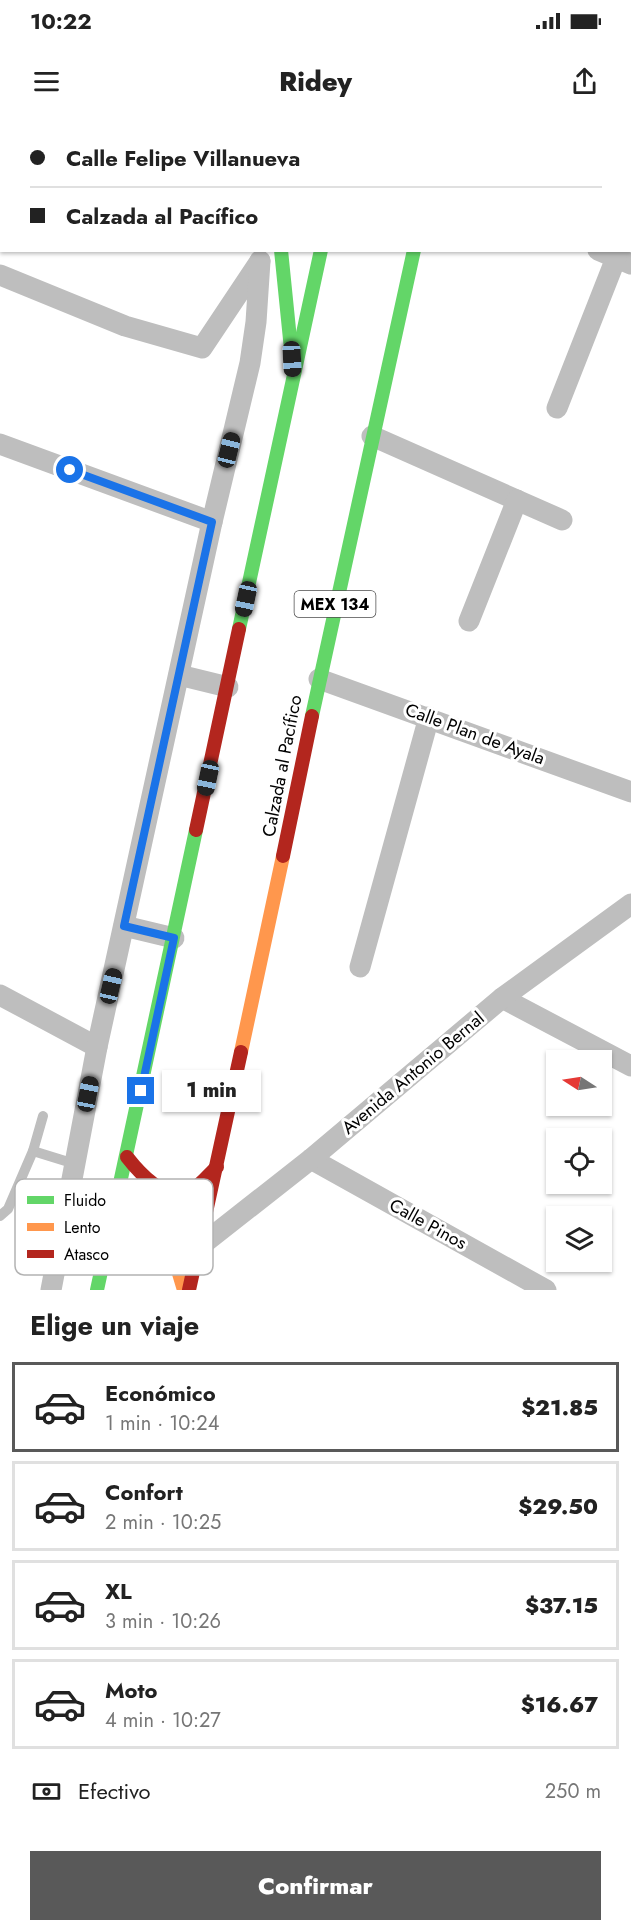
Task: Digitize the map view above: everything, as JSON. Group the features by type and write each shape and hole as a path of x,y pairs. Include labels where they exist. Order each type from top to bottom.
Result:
{"main road":[{"path":"281,252 293,380"},
{"path":"122,1179 321,252"},
{"name":"Calzada al Pacífico","path":"213,1185 319,679 414,252"},
{"path":"127,1157 137,1171 149,1179"},
{"path":"204,1179 217,1167"},
{"path":"97,1290 100,1275"},
{"path":"179,1275 184,1290"},
{"name":"Calzada al Pacífico","path":"189,1290 192,1275"}],"street":[{"path":"0,275 125,326 202,348 264,256"},
{"path":"72,1179 97,1047 212,522 250,363 264,256"},
{"path":"557,408 615,257"},
{"path":"372,436 562,520"},
{"path":"0,444 212,522"},
{"path":"469,621 516,500"},
{"path":"179,675 228,687"},
{"name":"Calle Plan de Ayala","path":"319,679 631,792"},
{"path":"360,967 429,717"},
{"name":"Avenida Antonio Bernal","path":"213,1236 311,1159 502,998 631,904"},
{"path":"124,926 174,938"},
{"path":"0,995 97,1047"},
{"path":"502,998 631,1066"},
{"name":"Calle Pinos","path":"311,1159 546,1290"},
{"path":"51,1290 54,1275"}],"lane":[{"path":"21,1179 33,1151 43,1116"},
{"path":"33,1151 75,1164"},
{"path":"0,1216 8,1209 15,1193"}],"traffic: fast":[{"path":"281,252 292,359"},
{"path":"239,629 321,252"},
{"path":"312,716 414,252"},
{"path":"121,1179 196,830"},
{"path":"97,1290 100,1275"}],"traffic: slow":[{"path":"241,1052 283,856"},
{"path":"179,1275 184,1290"}],"traffic: jam":[{"path":"196,830 239,629"},
{"path":"283,856 312,716"},
{"path":"213,1180 241,1052"},
{"path":"127,1157 147,1179"},
{"path":"205,1179 217,1167"},
{"path":"189,1290 192,1275"}],"route":[{"path":"70,470 212,522 124,926 174,938 141,1091"}]}
